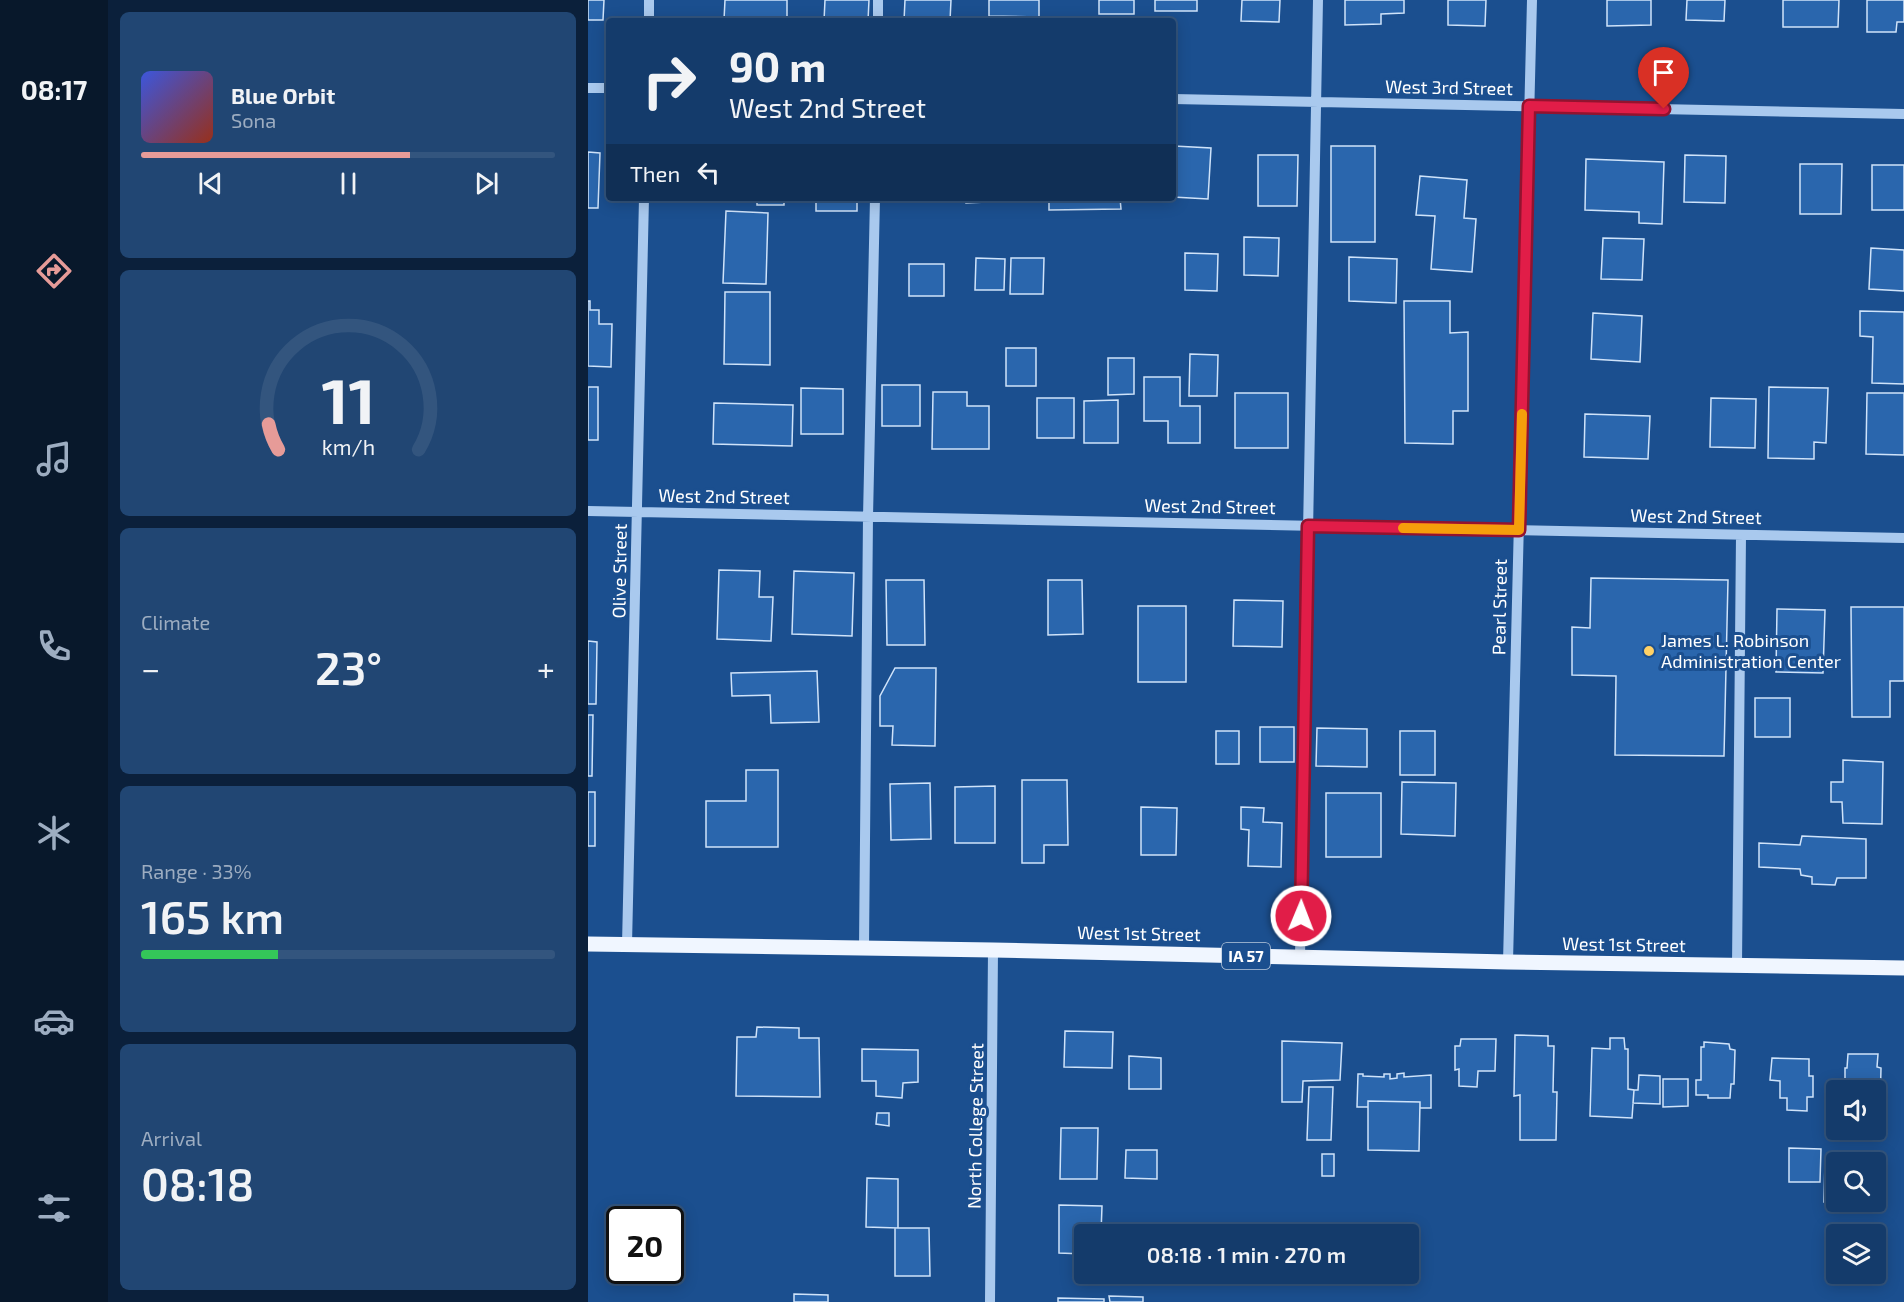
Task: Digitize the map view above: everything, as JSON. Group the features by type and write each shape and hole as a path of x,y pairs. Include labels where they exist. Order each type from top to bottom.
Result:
{"main road":[{"name":"West 1st Street","path":"588,944 1904,968"}],"street":[{"path":"649,0 649,18"},
{"path":"878,0 878,18"},
{"path":"1300,957 1318,0"},
{"name":"Pearl Street","path":"1508,962 1532,0"},
{"path":"588,88 606,88"},
{"name":"West 3rd Street","path":"1176,99 1904,114"},
{"name":"Olive Street","path":"627,945 645,201"},
{"path":"864,948 868,517 875,201"},
{"name":"West 2nd Street","path":"588,511 1904,538"},
{"path":"1737,966 1741,535"},
{"name":"North College Street","path":"990,1302 993,950"}],"building":[{"path":"588,0 604,0 603,20 588,20"},
{"path":"725,0 787,0 787,18 724,18"},
{"path":"825,0 869,0 868,18 824,18"},
{"path":"905,0 951,0 950,18 904,18"},
{"path":"989,0 1039,0 1039,17 989,16"},
{"path":"1099,0 1134,0 1134,14 1099,14"},
{"path":"1155,0 1197,0 1197,11 1155,11"},
{"path":"1242,0 1280,0 1279,22 1241,21"},
{"path":"1345,0 1404,0 1404,13 1381,14 1381,24 1345,25"},
{"path":"1448,0 1486,0 1485,26 1448,25"},
{"path":"1607,0 1651,0 1651,25 1607,26"},
{"path":"1687,0 1725,0 1724,21 1686,20"},
{"path":"1783,0 1839,0 1838,27 1783,27"},
{"path":"1867,0 1904,0 1904,22 1897,22 1896,32 1867,32"},
{"path":"1176,146 1211,148 1208,199 1176,197"},
{"path":"1331,146 1375,146 1375,242 1331,242"},
{"path":"588,152 600,153 598,208 588,208"},
{"path":"1258,155 1298,155 1297,206 1258,206"},
{"path":"1685,155 1726,156 1725,203 1684,202"},
{"path":"1586,159 1664,162 1662,224 1639,223 1639,212 1585,210"},
{"path":"1800,164 1842,164 1841,214 1800,214"},
{"path":"1872,165 1904,165 1904,210 1872,210"},
{"path":"1420,176 1467,180 1464,218 1476,219 1472,272 1431,269 1435,216 1416,215"},
{"path":"757,201 784,201 784,205 757,205"},
{"path":"816,201 857,201 857,211 816,211"},
{"path":"966,201 1007,201 966,203"},
{"path":"1049,201 1120,201 1121,209 1049,210"},
{"path":"726,211 768,213 766,284 723,283"},
{"path":"1244,237 1279,238 1278,276 1244,275"},
{"path":"1603,238 1644,239 1642,280 1601,279"},
{"path":"1871,248 1904,250 1904,291 1869,289"},
{"path":"1185,253 1218,254 1217,291 1185,290"},
{"path":"1349,257 1397,259 1396,303 1349,301"},
{"path":"976,258 1005,259 1004,290 975,290"},
{"path":"1011,258 1044,258 1043,294 1010,294"},
{"path":"909,264 944,264 944,296 909,296"},
{"path":"725,292 770,292 770,365 724,364"},
{"path":"588,301 590,301 590,310 599,310 599,324 612,324 611,367 588,366"},
{"path":"1404,301 1450,301 1450,333 1468,332 1468,411 1453,411 1453,444 1405,443"},
{"path":"1860,311 1904,312 1904,384 1872,383 1873,337 1860,336"},
{"path":"1593,313 1642,316 1640,362 1591,359"},
{"path":"1006,348 1036,348 1036,386 1006,386"},
{"path":"1190,354 1218,355 1217,396 1189,396"},
{"path":"1108,358 1134,358 1134,394 1108,395"},
{"path":"1144,377 1180,377 1180,406 1200,406 1200,443 1168,443 1168,421 1144,421"},
{"path":"882,385 920,385 920,426 882,426"},
{"path":"588,387 598,387 598,440 588,440"},
{"path":"1769,387 1828,388 1826,443 1814,442 1814,459 1768,458"},
{"path":"801,388 843,389 843,434 801,434"},
{"path":"933,392 967,392 967,406 989,406 989,449 932,449"},
{"path":"1235,393 1288,393 1288,448 1235,448"},
{"path":"1867,393 1904,393 1904,455 1866,454"},
{"path":"1037,398 1074,398 1074,438 1037,438"},
{"path":"1711,398 1756,399 1755,448 1710,447"},
{"path":"1118,400 1118,443 1084,443 1084,401"},
{"path":"714,403 793,405 792,446 713,444"},
{"path":"1585,414 1650,416 1648,459 1584,457"},
{"path":"719,570 760,571 759,597 773,597 771,641 717,639"},
{"path":"794,571 854,573 852,636 792,634"},
{"name":"James L. Robinson Administration Center","path":"1591,578 1728,580 1724,756 1615,755 1616,676 1572,675 1572,627 1590,628"},
{"path":"886,580 924,580 925,645 887,645"},
{"path":"1048,580 1082,580 1083,634 1048,635"},
{"path":"1234,600 1283,601 1282,647 1233,646"},
{"path":"1138,606 1186,606 1186,682 1138,682"},
{"path":"1851,607 1904,607 1904,681 1890,681 1890,717 1852,717"},
{"path":"1777,609 1825,610 1823,673 1776,672"},
{"path":"588,641 597,642 596,704 588,704"},
{"path":"895,668 936,668 935,746 892,745 893,726 880,726 880,696"},
{"path":"817,671 819,722 771,723 770,695 732,696 731,673"},
{"path":"1755,698 1790,698 1790,737 1755,737"},
{"path":"588,715 593,715 592,776 588,776"},
{"path":"1260,727 1294,727 1294,762 1260,762"},
{"path":"1317,728 1367,729 1367,767 1316,766"},
{"path":"1216,731 1239,731 1239,764 1216,764"},
{"path":"1400,731 1435,731 1435,775 1400,775"},
{"path":"1843,760 1883,762 1882,824 1843,823 1842,802 1831,802 1831,782 1843,782"},
{"path":"746,770 778,770 778,847 706,847 706,801 746,801"},
{"path":"1022,780 1067,780 1068,845 1044,845 1044,863 1022,863"},
{"path":"1402,782 1456,783 1455,836 1401,834"},
{"path":"930,783 931,839 891,840 890,784"},
{"path":"995,786 995,843 955,843 955,787"},
{"path":"588,792 595,792 595,846 588,846"},
{"path":"1326,793 1381,793 1381,857 1326,857"},
{"path":"1141,807 1177,808 1176,855 1141,855"},
{"path":"1241,807 1264,808 1263,822 1282,823 1281,867 1248,866 1249,830 1241,829"},
{"path":"1802,836 1866,839 1866,878 1837,878 1835,885 1812,884 1812,877 1801,875 1800,869 1759,867 1759,843 1800,845"},
{"path":"757,1027 799,1028 799,1038 819,1038 820,1097 736,1096 737,1037 756,1037"},
{"path":"1065,1031 1113,1032 1112,1068 1064,1067"},
{"path":"1515,1035 1548,1036 1548,1046 1554,1046 1553,1092 1557,1092 1556,1140 1520,1140 1520,1095 1514,1096"},
{"path":"1610,1038 1624,1038 1625,1049 1628,1049 1628,1089 1634,1090 1632,1118 1590,1116 1592,1048 1610,1049"},
{"path":"1461,1039 1496,1039 1495,1071 1478,1071 1477,1087 1459,1086 1459,1069 1455,1070 1455,1046 1460,1046"},
{"path":"1282,1041 1342,1043 1340,1080 1303,1081 1302,1102 1282,1102"},
{"path":"1704,1042 1729,1044 1730,1049 1735,1050 1734,1084 1731,1084 1730,1098 1708,1098 1708,1095 1696,1095 1696,1080 1701,1080 1701,1047 1704,1047"},
{"path":"862,1049 918,1050 918,1082 903,1083 902,1098 876,1096 876,1081 862,1081"},
{"path":"1848,1054 1878,1054 1877,1067 1881,1068 1881,1080 1845,1080 1845,1068 1847,1068"},
{"path":"1129,1056 1161,1058 1161,1089 1129,1089"},
{"path":"1772,1058 1809,1059 1809,1076 1813,1076 1813,1097 1807,1097 1807,1111 1787,1110 1787,1098 1780,1098 1780,1081 1770,1080"},
{"path":"1404,1073 1404,1077 1431,1075 1431,1108 1420,1108 1420,1102 1368,1101 1368,1107 1357,1107 1358,1074 1384,1077 1384,1074 1390,1074 1390,1079 1397,1078 1397,1074"},
{"path":"1639,1075 1660,1076 1660,1104 1633,1103 1634,1090 1638,1090"},
{"path":"1663,1079 1688,1079 1688,1106 1663,1107"},
{"path":"1309,1087 1333,1087 1331,1140 1307,1140"},
{"path":"1368,1101 1420,1102 1419,1151 1368,1150"},
{"path":"877,1113 889,1113 889,1126 876,1124"},
{"path":"1061,1128 1098,1128 1097,1179 1060,1179"},
{"path":"1789,1148 1821,1149 1820,1182 1789,1182"},
{"path":"1126,1150 1157,1150 1157,1179 1125,1178"},
{"path":"1322,1154 1334,1154 1334,1176 1322,1176"},
{"path":"1825,1162 1826,1202 1824,1202"},
{"path":"867,1178 898,1179 898,1228 866,1227"},
{"path":"1059,1205 1102,1206 1101,1224 1074,1224 1074,1254 1059,1253"},
{"path":"895,1228 929,1228 930,1276 895,1276"},
{"path":"794,1294 828,1295 828,1302 794,1302"},
{"path":"1109,1296 1143,1297 1143,1302 1110,1302"},
{"path":"1058,1298 1104,1299 1104,1302 1058,1302"}],"slow traffic":[{"path":"1403,528 1519,530 1522,414"}],"place":[{"name":"James L. Robinson Administration Center","path":"1649,651"}],"route":[{"path":"1301,916 1308,526 1519,530 1529,106 1664,109"}]}
